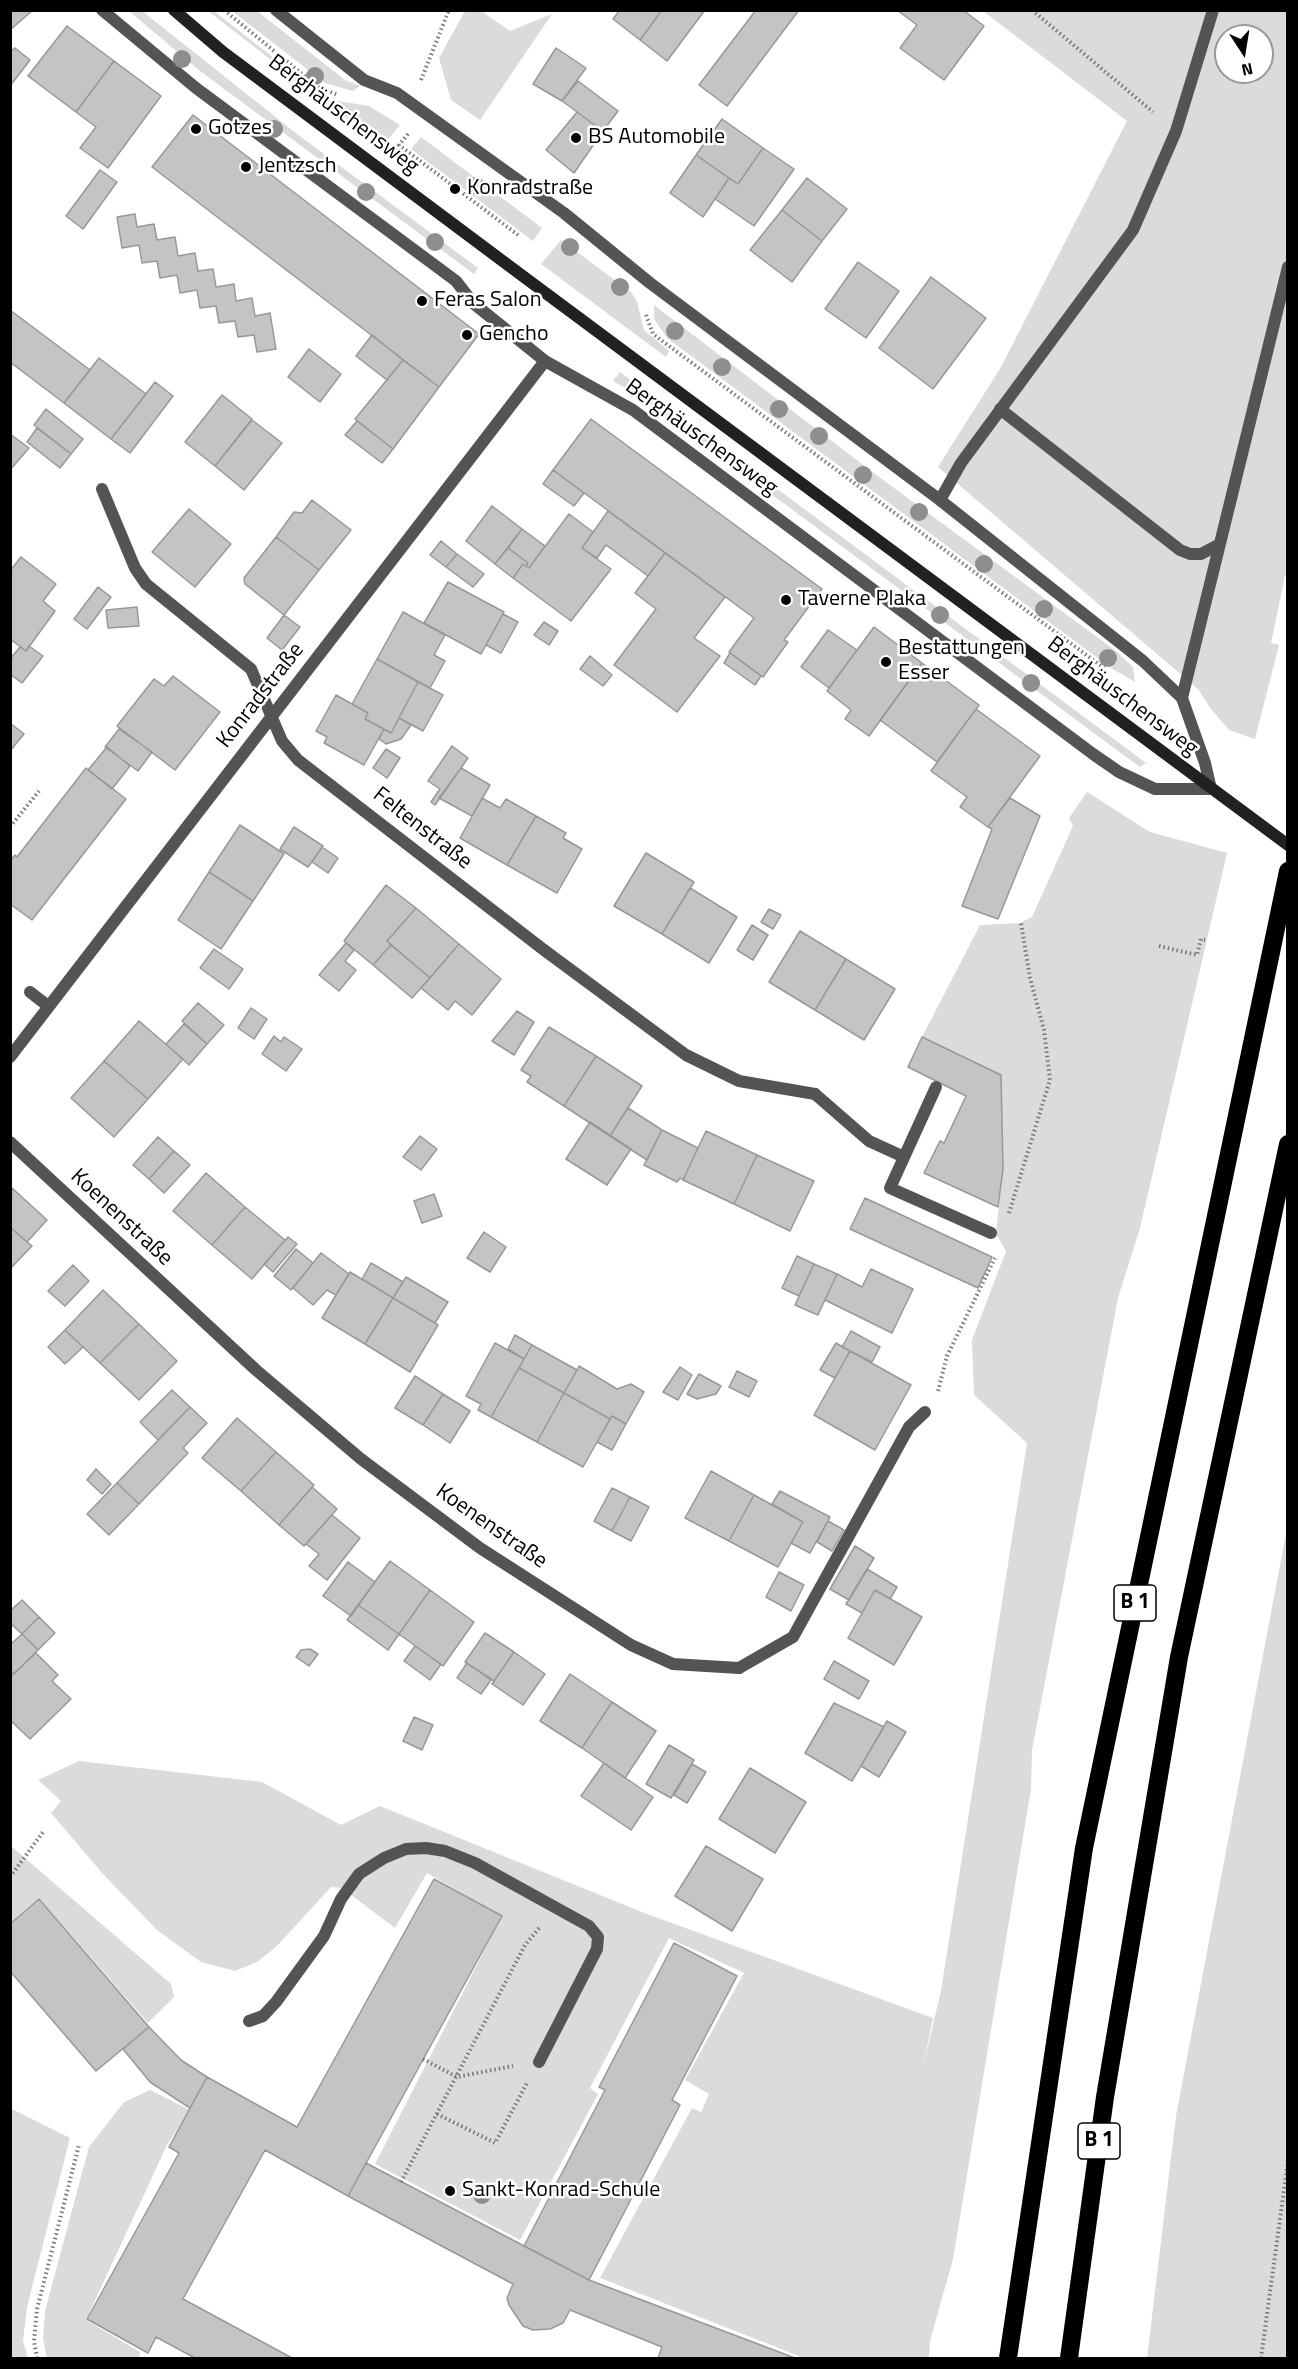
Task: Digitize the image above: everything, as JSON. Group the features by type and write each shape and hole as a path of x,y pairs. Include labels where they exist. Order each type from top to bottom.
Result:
{"highway":[{"name":"B 1","path":"1008,2358 1084,1848 1287,871"},
{"name":"B 1","path":"1069,2358 1116,2028 1177,1669 1287,1144"}],"main road":[{"name":"Berghäuschensweg","path":"174,10 223,52 1287,845"}],"street":[{"name":"Berghäuschensweg","path":"102,10 196,88 456,281 473,303 545,361 633,410 1119,772 1155,789 1211,789 1198,742 1182,698 1143,661 940,500 650,283 564,213 411,102 397,93 364,80 276,10"},
{"path":"940,500 961,463 1133,230 1176,131 1213,10"},
{"path":"1182,698 1287,267"},
{"name":"Konradstraße","path":"10,1058 545,361"},
{"path":"1000,409 1180,550 1190,554 1201,554 1220,544"},
{"name":"Feltenstraße","path":"102,489 135,568 146,584 250,669 257,679 282,741 298,760 534,943 686,1055 739,1081 815,1094 869,1141 904,1157"},
{"path":"30,992 48,1006"},
{"path":"936,1087 890,1188 991,1233"},
{"name":"Koenenstraße","path":"10,1142 256,1370 361,1459 480,1548 631,1645 673,1664 739,1668 793,1637 909,1427 926,1412"},
{"path":"249,2021 263,2016 276,2001 324,1936 341,1899 359,1874 384,1858 406,1849 426,1848 445,1851 475,1863 589,1926 598,1937 597,1949 539,2061"}],"path":[{"path":"411,102 449,10"},
{"path":"1032,10 1176,131"},
{"path":"415,124 399,145 519,236"},
{"path":"675,350 1112,673"},
{"path":"10,827 39,792"},
{"path":"1008,1215 1050,1080 1044,1030 1030,978 1022,923"},
{"path":"1159,945 1197,955 1201,939 1205,940"},
{"path":"926,1412 935,1399 947,1356 991,1271 998,1248"},
{"path":"10,1876 43,1832"},
{"path":"402,2182 525,1945 545,1922 568,1914"},
{"path":"423,2060 457,2077 539,2061"},
{"path":"437,2114 495,2143 539,2061"},
{"path":"37,2358 34,2340 37,2309 79,2145"},
{"path":"1261,2358 1287,2161"}],"shaded area":[{"path":"129,11 142,11 297,134 478,268 474,274 200,71"},
{"path":"208,11 214,11 326,99 369,106 400,125 382,146"},
{"path":"232,11 257,11 345,80 360,86 353,91 325,83"},
{"path":"465,11 481,11 510,31 552,14 480,120 451,100 439,58"},
{"path":"983,11 1287,11 1288,576 1285,576 1271,643 1279,645 1255,739 1229,730 1198,689 938,467 1001,367 1127,121"},
{"path":"421,137 542,228 533,241 411,149"},
{"path":"561,240 632,293 637,302 644,330 669,351 666,357 541,264"},
{"path":"654,305 875,474 1116,651 1133,667 1135,682 1111,668 667,338 654,319"},
{"path":"620,372 1146,763 1140,767 636,394 613,381"},
{"path":"1087,792 1150,832 1227,853 1140,1228 1118,1298 1032,1750 1031,1789 953,2259 930,2341 929,2358 804,2358 600,2278 692,2108 701,2112 709,2094 685,2080 744,1973 669,1938 590,2088 598,2094 520,2240 375,2164 502,1916 427,1873 395,1928 342,1888 331,1887 276,1947 257,1962 235,1971 201,1962 157,1930 103,1874 51,1813 61,1801 38,1780 79,1761 262,1782 341,1825 380,1806 647,1914 933,2018 923,2067 941,1991 1027,1443 974,1395 972,1340 1006,1251 996,1234 1003,1169 1001,1075 922,1037 980,925 1020,923 1032,917 1073,826 1069,818"},
{"path":"1287,1528 1287,2358 1147,2358 1176,2116"},
{"path":"11,1846 171,1984 174,1997 148,2023 39,1898 11,1922"},
{"path":"150,2090 190,2110 167,2145 86,2320 140,2352 139,2358 47,2358 43,2339 45,2311 89,2147 124,2102"},
{"path":"10,2108 70,2138 27,2307 23,2341 28,2358 11,2358"}],"building":[{"path":"10,10 33,10 10,30"},
{"path":"620,10 662,10 640,40 613,19"},
{"path":"662,10 705,10 667,61 640,40"},
{"path":"756,10 799,10 727,106 699,85"},
{"path":"897,10 963,10 984,26 944,80 900,48 917,25"},
{"path":"67,26 114,61 76,112 28,76"},
{"path":"15,48 30,60 10,86 10,52"},
{"path":"556,48 586,68 562,101 533,84"},
{"path":"114,61 161,96 108,168 80,148 96,127 76,112"},
{"path":"578,81 618,111 603,131 562,101"},
{"path":"577,112 603,131 574,173 546,150"},
{"path":"193,115 479,334 439,387 152,167"},
{"path":"722,119 763,148 738,184 696,155"},
{"path":"763,148 794,169 754,226 715,199 729,178 738,184"},
{"path":"696,155 729,178 703,217 670,193"},
{"path":"100,170 117,182 83,229 66,216"},
{"path":"807,178 847,209 822,241 782,210"},
{"path":"782,210 822,241 792,282 750,250"},
{"path":"135,214 137,227 154,224 157,240 175,237 178,256 195,253 198,271 213,269 216,287 234,284 236,301 252,298 255,316 270,313 276,349 257,352 254,335 238,337 235,321 219,323 216,306 200,308 197,290 180,293 177,275 160,278 157,261 142,263 139,245 122,248 117,217"},
{"path":"858,262 899,291 866,338 825,309"},
{"path":"931,277 986,318 933,389 879,348"},
{"path":"10,310 90,370 64,403 10,362"},
{"path":"372,335 403,360 387,380 356,356"},
{"path":"309,349 341,374 320,402 288,377"},
{"path":"99,358 146,394 111,439 64,403"},
{"path":"403,360 439,387 393,449 355,419"},
{"path":"155,382 173,396 130,453 111,439"},
{"path":"222,395 252,419 215,466 185,442"},
{"path":"46,409 83,439 71,454 34,425"},
{"path":"591,419 822,589 784,640 788,642 763,677 729,652 754,618 553,470"},
{"path":"252,420 282,443 244,490 215,466"},
{"path":"357,421 393,449 382,463 345,435"},
{"path":"37,428 71,454 60,468 27,442"},
{"path":"10,434 29,448 10,470"},
{"path":"553,470 584,493 574,506 543,484"},
{"path":"312,500 351,530 319,570 276,537 294,512 302,513"},
{"path":"492,506 522,529 495,564 466,541"},
{"path":"189,509 231,544 195,587 152,552"},
{"path":"608,511 665,553 648,576 606,545 597,558 582,548"},
{"path":"569,514 593,532 582,548 611,569 571,621 513,578 523,564 529,568"},
{"path":"522,529 545,546 529,568 526,566 528,563 508,548"},
{"path":"276,537 319,570 284,615 245,584 244,578"},
{"path":"441,541 457,554 446,567 430,555"},
{"path":"508,548 528,563 526,566 523,564 513,578 495,564"},
{"path":"665,553 725,597 694,638 720,656 677,712 614,665 656,609 635,593"},
{"path":"457,554 484,574 473,587 446,567"},
{"path":"21,557 56,584 43,601 55,611 26,651 10,639 10,571"},
{"path":"448,582 504,612 481,654 424,623"},
{"path":"98,587 111,597 87,629 74,619"},
{"path":"137,607 139,626 108,628 106,610"},
{"path":"403,612 445,635 434,655 445,661 430,688 377,659"},
{"path":"503,614 518,622 501,653 486,645"},
{"path":"284,615 300,627 282,650 267,638"},
{"path":"544,622 558,631 549,645 534,635"},
{"path":"874,627 922,663 869,736 845,719 851,710 827,691"},
{"path":"828,630 857,650 829,688 801,667"},
{"path":"29,646 43,656 22,683 10,674 10,659 20,647 26,651"},
{"path":"730,653 761,676 755,685 724,663"},
{"path":"590,656 612,675 603,686 580,669"},
{"path":"377,659 418,682 391,733 365,719 368,713 352,704"},
{"path":"922,663 979,705 937,762 880,720"},
{"path":"173,676 220,712 175,770 117,726 154,679 164,686"},
{"path":"418,682 443,695 423,731 399,718"},
{"path":"336,695 368,713 365,719 384,729 364,765 324,743 327,737 316,731"},
{"path":"976,709 1040,756 988,827 960,807 967,797 931,771"},
{"path":"399,718 411,725 401,739 386,744 379,739 384,729 391,733"},
{"path":"10,723 24,734 10,751"},
{"path":"119,729 152,752 138,771 105,747"},
{"path":"452,746 468,758 435,805 431,802 440,789 428,781"},
{"path":"107,747 130,766 112,789 88,770"},
{"path":"386,749 400,758 387,778 373,768"},
{"path":"86,768 126,799 32,920 10,904 10,861 15,855 17,857"},
{"path":"461,768 490,785 472,816 439,798"},
{"path":"482,798 500,808 506,799 536,816 507,865 460,838"},
{"path":"1010,798 1040,816 998,919 962,906 992,829 988,827"},
{"path":"536,816 566,833 563,838 582,849 557,893 507,865"},
{"path":"240,825 284,854 253,901 209,872"},
{"path":"294,827 323,846 308,867 280,849"},
{"path":"322,847 338,858 328,873 312,862"},
{"path":"646,853 694,882 662,934 614,906"},
{"path":"209,872 253,901 221,949 178,920"},
{"path":"386,885 416,908 387,941 391,945 373,965 344,941"},
{"path":"690,888 737,917 709,963 662,934"},
{"path":"416,908 459,944 430,978 387,941"},
{"path":"769,909 781,915 773,929 761,922"},
{"path":"752,925 768,935 753,960 737,950"},
{"path":"800,931 846,959 815,1010 769,982"},
{"path":"346,943 354,950 345,961 356,970 339,991 319,975"},
{"path":"459,944 501,979 472,1015 455,1001 448,1010 421,988"},
{"path":"391,945 430,978 412,998 373,965"},
{"path":"214,949 243,969 229,989 200,968"},
{"path":"846,959 895,989 864,1040 815,1010"},
{"path":"198,1003 224,1025 207,1044 182,1021"},
{"path":"251,1008 267,1019 254,1039 238,1028"},
{"path":"517,1011 534,1022 514,1055 492,1041"},
{"path":"139,1021 183,1059 148,1099 104,1061"},
{"path":"184,1024 207,1044 189,1065 166,1044"},
{"path":"549,1027 596,1056 564,1106 527,1082 531,1076 521,1070"},
{"path":"274,1036 281,1042 284,1037 302,1049 286,1071 262,1054"},
{"path":"922,1037 1001,1075 1003,1169 998,1207 924,1173 940,1141 944,1143 966,1096 908,1067"},
{"path":"596,1056 642,1086 610,1136 564,1106"},
{"path":"104,1061 148,1099 114,1137 71,1098"},
{"path":"628,1108 662,1130 647,1160 610,1136"},
{"path":"590,1122 631,1149 607,1185 566,1159"},
{"path":"662,1130 698,1148 683,1180 680,1178 677,1182 644,1165"},
{"path":"706,1131 757,1155 734,1204 683,1180"},
{"path":"420,1136 437,1149 421,1170 403,1157"},
{"path":"158,1137 174,1151 149,1179 133,1165"},
{"path":"174,1151 190,1165 164,1193 149,1179"},
{"path":"757,1155 814,1181 790,1231 734,1204"},
{"path":"206,1173 245,1207 212,1245 173,1211"},
{"path":"12,1188 47,1220 27,1242 10,1227"},
{"path":"434,1194 442,1216 422,1223 414,1201"},
{"path":"865,1198 992,1257 978,1288 850,1229"},
{"path":"245,1207 285,1240 252,1279 212,1245"},
{"path":"10,1227 32,1246 10,1269"},
{"path":"484,1232 506,1247 490,1272 467,1258"},
{"path":"288,1237 297,1244 273,1272 264,1264"},
{"path":"296,1249 313,1263 291,1290 274,1276"},
{"path":"321,1253 349,1274 336,1295 327,1290 313,1305 293,1288"},
{"path":"797,1256 814,1264 799,1296 782,1288"},
{"path":"371,1263 403,1282 393,1298 362,1279"},
{"path":"814,1264 837,1274 818,1315 795,1305"},
{"path":"73,1265 89,1281 65,1306 48,1291"},
{"path":"871,1269 913,1289 892,1333 825,1300 837,1274 862,1287"},
{"path":"350,1272 393,1298 365,1344 322,1318"},
{"path":"406,1277 448,1302 435,1323 393,1298"},
{"path":"103,1290 139,1324 100,1363 65,1330"},
{"path":"393,1298 438,1325 410,1372 365,1344"},
{"path":"139,1324 177,1361 139,1400 100,1363"},
{"path":"65,1330 83,1347 65,1364 48,1347"},
{"path":"851,1331 880,1347 872,1362 842,1347"},
{"path":"515,1335 532,1345 524,1359 508,1349"},
{"path":"495,1343 524,1359 491,1417 478,1410 481,1404 466,1396"},
{"path":"836,1343 850,1351 835,1378 820,1370"},
{"path":"532,1345 577,1370 564,1393 519,1368"},
{"path":"850,1351 911,1385 875,1450 814,1415"},
{"path":"579,1366 617,1389 631,1384 644,1392 626,1424 612,1416 610,1419 564,1393"},
{"path":"680,1367 692,1375 678,1400 663,1392"},
{"path":"519,1368 564,1393 537,1442 491,1417"},
{"path":"737,1371 757,1381 749,1397 729,1387"},
{"path":"699,1374 721,1386 716,1394 697,1399 687,1394"},
{"path":"415,1376 443,1394 423,1425 395,1408"},
{"path":"172,1390 190,1407 158,1440 140,1422"},
{"path":"564,1393 610,1419 583,1467 537,1442"},
{"path":"443,1394 470,1411 450,1443 423,1425"},
{"path":"190,1407 207,1423 183,1448 188,1453 139,1504 117,1483"},
{"path":"612,1416 626,1424 612,1450 597,1442"},
{"path":"237,1418 276,1452 241,1491 202,1458"},
{"path":"276,1452 314,1485 279,1525 241,1491"},
{"path":"96,1469 111,1484 102,1494 87,1480"},
{"path":"711,1471 754,1495 729,1541 685,1518"},
{"path":"117,1483 139,1504 109,1535 87,1514"},
{"path":"312,1487 337,1509 304,1546 279,1525"},
{"path":"612,1488 630,1497 612,1531 594,1521"},
{"path":"780,1491 830,1517 810,1553 791,1543 803,1522 772,1504"},
{"path":"754,1495 803,1522 778,1567 729,1541"},
{"path":"630,1497 649,1507 631,1541 612,1531"},
{"path":"332,1515 360,1538 327,1580 309,1566 319,1554 306,1544"},
{"path":"828,1521 844,1530 832,1551 817,1542"},
{"path":"855,1546 874,1558 849,1600 830,1589"},
{"path":"390,1561 430,1590 399,1634 358,1605"},
{"path":"348,1562 375,1582 351,1616 323,1596"},
{"path":"867,1569 897,1587 890,1599 875,1590 862,1613 846,1604"},
{"path":"779,1572 804,1585 791,1611 766,1597"},
{"path":"430,1590 474,1622 443,1666 399,1634"},
{"path":"875,1590 922,1617 894,1665 848,1638"},
{"path":"22,1600 39,1617 22,1634 10,1623 10,1611"},
{"path":"358,1605 399,1634 388,1650 347,1620"},
{"path":"39,1617 55,1633 38,1650 22,1634"},
{"path":"485,1633 514,1652 494,1681 465,1662"},
{"path":"22,1634 38,1650 14,1674 10,1670 10,1645"},
{"path":"415,1646 441,1664 430,1680 404,1661"},
{"path":"310,1649 318,1654 309,1666 296,1657 301,1650"},
{"path":"514,1652 545,1674 523,1705 492,1684"},
{"path":"36,1653 58,1675 52,1681 71,1699 30,1739 10,1720 10,1677"},
{"path":"834,1661 869,1681 859,1699 824,1679"},
{"path":"467,1663 491,1680 481,1694 457,1678"},
{"path":"570,1674 612,1702 582,1748 540,1721"},
{"path":"612,1702 656,1731 625,1778 582,1748"},
{"path":"834,1703 884,1727 852,1781 805,1753"},
{"path":"414,1717 433,1725 422,1750 403,1741"},
{"path":"887,1721 906,1732 879,1777 861,1766"},
{"path":"669,1745 694,1760 671,1798 646,1784"},
{"path":"604,1763 653,1797 631,1830 581,1796"},
{"path":"692,1764 706,1772 687,1803 674,1795"},
{"path":"750,1768 806,1802 775,1853 719,1819"},
{"path":"706,1846 763,1879 732,1931 675,1896"},
{"path":"434,1879 502,1916 348,2196 265,2150 183,2299 292,2358 195,2358 156,2337 148,2353 87,2319 179,2153 169,2147 207,2077 297,2127"},
{"path":"39,1899 149,2027 96,2071 10,1971 10,1924"},
{"path":"674,1943 737,1976 672,2100 680,2105 589,2280 524,2246 605,2090 599,2087"},
{"path":"149,2027 181,2060 207,2077 190,2108 150,2082 123,2049"},
{"path":"366,2163 589,2280 795,2358 658,2358 662,2347 570,2310 563,2323 550,2329 533,2330 523,2326 507,2298 513,2284 348,2196"}],"place":[{"name":"Gotzes","path":"196,129"},
{"name":"BS Automobile","path":"576,138"},
{"name":"Jentzsch","path":"246,167"},
{"name":"Konradstraße","path":"455,189"},
{"name":"Feras Salon","path":"422,301"},
{"name":"Gencho","path":"467,335"},
{"name":"Taverne Plaka","path":"786,600"},
{"name":"Bestattungen Esser","path":"886,662"},
{"name":"Sankt-Konrad-Schule","path":"450,2191"}]}
